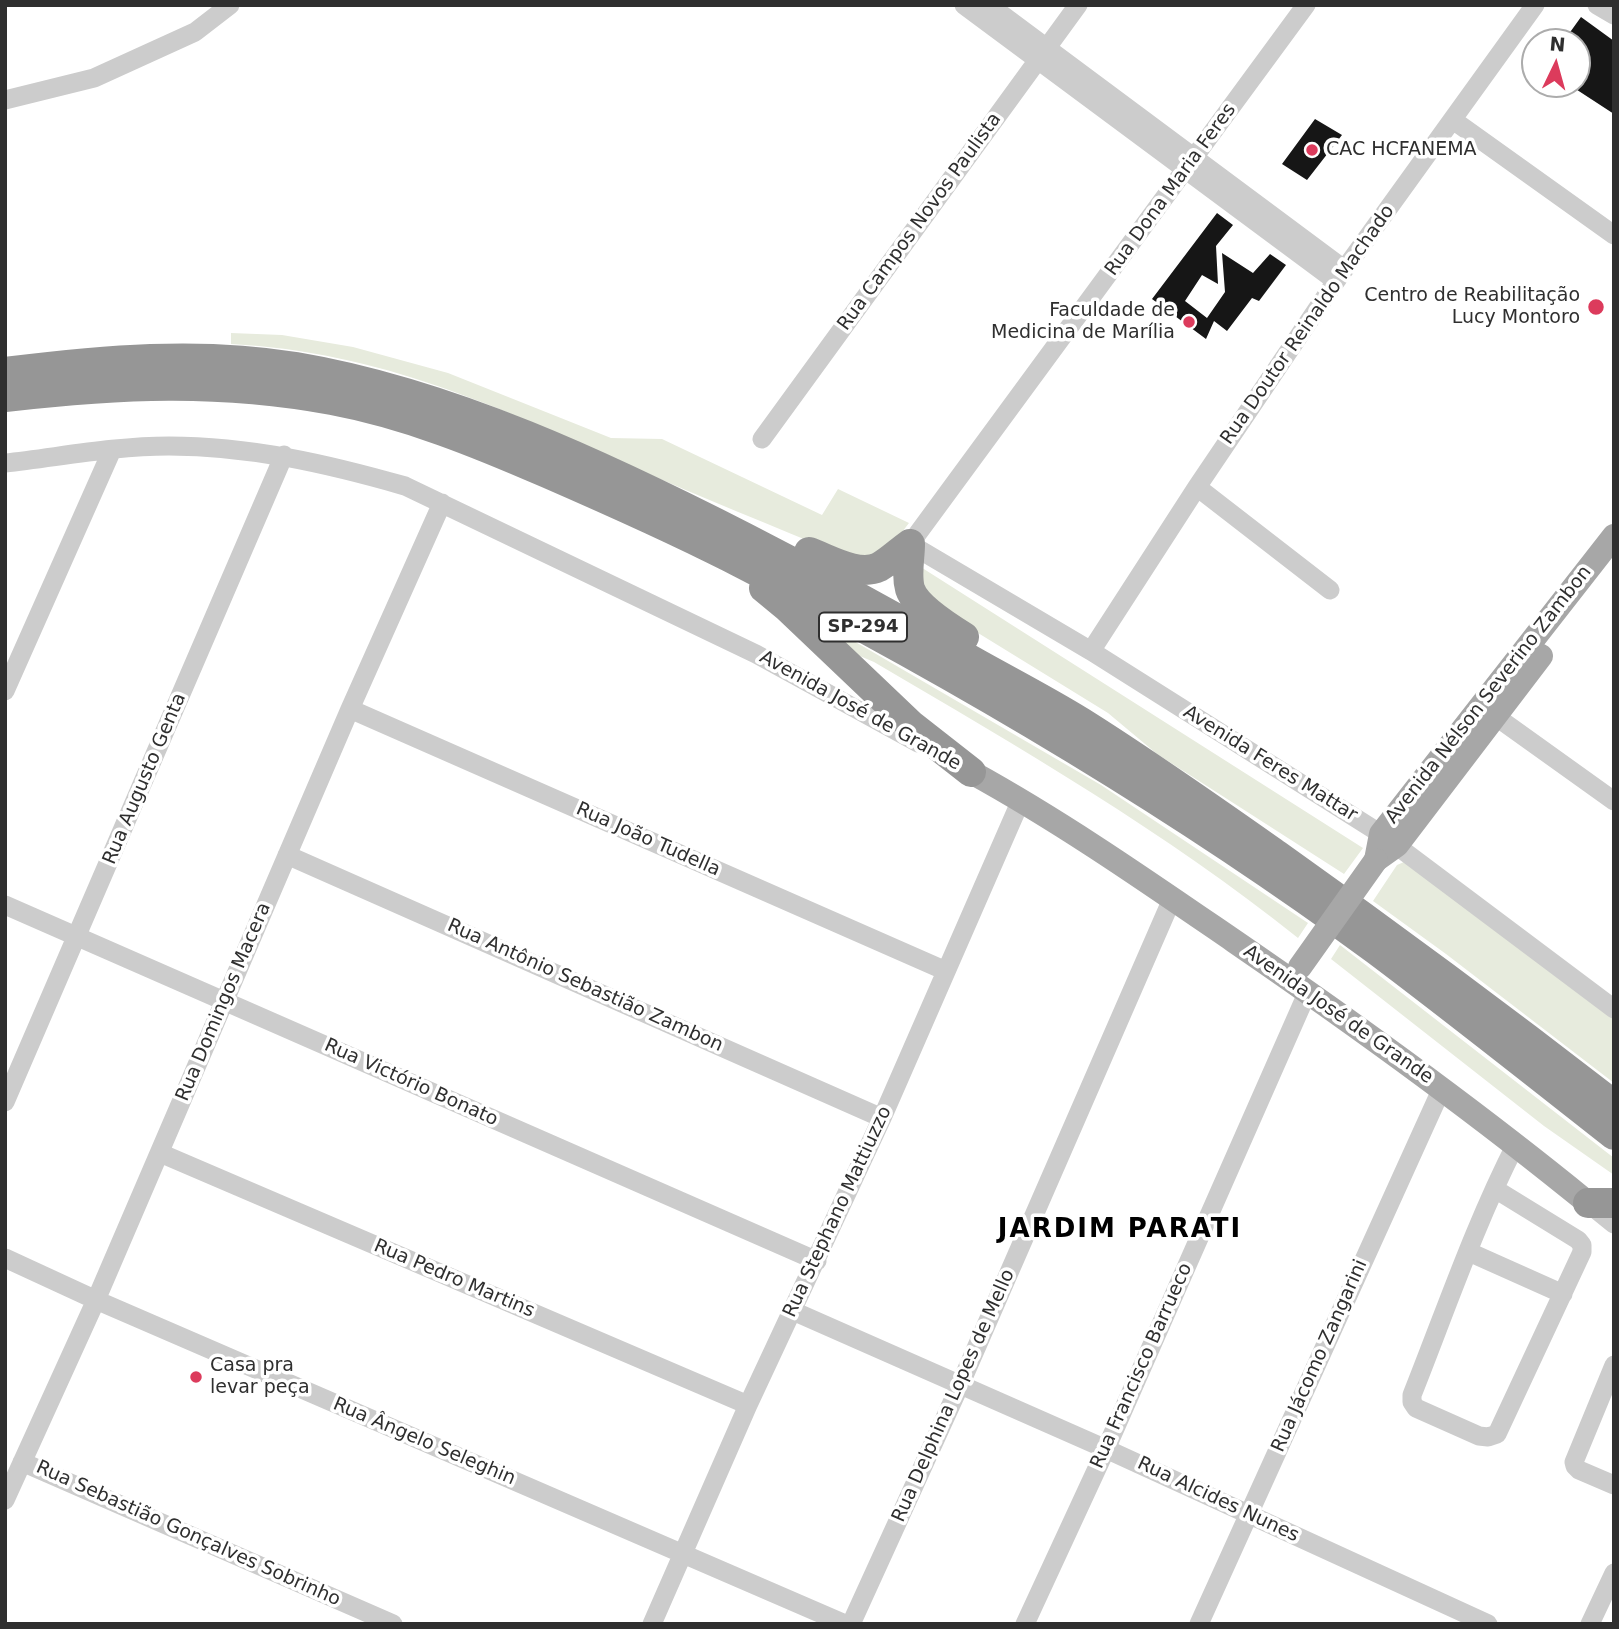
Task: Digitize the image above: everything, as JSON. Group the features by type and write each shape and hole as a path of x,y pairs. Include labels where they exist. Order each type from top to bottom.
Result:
{"highway":[{"name":"SP-294","path":"5,372 90,361 196,357 248,360 346,377 409,393 533,439 672,514 846,617 993,699 1213,838 1375,950 1614,1135"},
{"name":"SP-294","path":"5,397 93,387 202,384 245,387 336,401 383,412 482,445 672,514 842,587 1077,720 1228,821 1388,933 1614,1105"},
{"path":"672,514 854,569 867,570 879,566 910,544"},
{"path":"672,514 787,607 911,725 971,772"},
{"path":"910,544 909,578 916,599 947,626 1052,694 1077,720"}],"main road":[{"name":"Avenida Nélson Severino Zambon","path":"1300,979 1389,840 1566,609 1614,536"},
{"name":"Avenida Nélson Severino Zambon","path":"1566,609 1614,560"},
{"name":"Avenida José de Grande","path":"971,772 1021,800 1300,979 1516,1144 1601,1203"}],"street":[{"path":"5,100 94,78 195,32 230,5"},
{"path":"964,5 1042,53 1340,275"},
{"path":"989,5 1042,53"},
{"name":"Rua Campos Novos Paulista","path":"762,439 1078,5"},
{"name":"Rua Dona Maria Feres","path":"910,544 1306,5"},
{"name":"Rua Doutor Reinaldo Machado","path":"1091,652 1197,487 1340,275 1535,5"},
{"path":"1597,5 1614,15"},
{"path":"1453,120 1611,226"},
{"name":"Avenida José de Grande","path":"5,463 169,446 223,449 284,455 405,486 756,653 971,772"},
{"path":"5,691 112,450"},
{"name":"Rua Augusto Genta","path":"5,1102 284,455"},
{"path":"1197,487 1329,590"},
{"name":"Rua Domingos Macera","path":"5,1500 96,1300 350,709 442,503"},
{"name":"Avenida Feres Mattar","path":"910,544 1091,652 1389,840 1614,1009"},
{"name":"Rua João Tudella","path":"350,709 946,971"},
{"path":"1489,711 1614,801"},
{"name":"Rua Stephano Mattiuzzo","path":"652,1624 748,1405 882,1118 1021,800"},
{"name":"Rua Antônio Sebastião Zambon","path":"287,855 882,1118"},
{"name":"Rua Delphina Lopes de Mello","path":"851,1624 960,1385 1172,898"},
{"name":"Rua Victório Bonato","path":"5,905 817,1261"},
{"name":"Rua Francisco Barrueco","path":"1025,1624 1106,1449 1300,979"},
{"name":"Rua Jácomo Zangarini","path":"1199,1624 1442,1088"},
{"path":"1495,1189 1578,1240 1582,1245 1582,1252 1497,1434 1488,1437 1479,1436 1416,1408 1412,1395 1495,1189 1516,1144"},
{"name":"Rua Pedro Martins","path":"160,1153 748,1405"},
{"name":"Avenida José de Grande","path":"1601,1203 1614,1224"},
{"path":"1469,1252 1563,1294"},
{"name":"Rua Ângelo Seleghin","path":"5,1258 96,1300 845,1624"},
{"name":"Rua Alcides Nunes","path":"793,1311 1106,1449 1488,1624"},
{"path":"1612,1373 1574,1462 1579,1470 1614,1485"},
{"name":"Rua Sebastião Gonçalves Sobrinho","path":"22,1462 393,1624"},
{"path":"1590,1624 1614,1573"}],"shaded area":[{"path":"231,333 282,335 353,347 448,373 611,438 662,439 822,515 838,489 909,523 896,540 869,559 843,555 438,386 338,358 286,349 231,344"},
{"path":"916,564 1363,848 1344,874 1157,754 1108,713 931,604"},
{"path":"816,619 1101,785 1308,923 1298,938 1197,863 1091,792 874,662 848,651"},
{"path":"1404,862 1614,1016 1614,1083 1373,901 1397,865"},
{"path":"1340,945 1614,1158 1614,1175 1544,1126 1331,959"}],"building":[{"path":"1581,17 1614,41 1614,114 1589,98 1591,28 1573,28"},
{"name":"CAC HCFANEMA","path":"1315,119 1342,135 1307,180 1282,164"},
{"path":"1217,213 1233,225 1216,246 1218,284 1202,275 1185,301 1207,318 1225,292 1222,253 1253,273 1270,254 1286,265 1259,301 1252,298 1227,331 1214,321 1206,339 1152,299"}],"place":[{"name":"CAC HCFANEMA","path":"1312,150"},
{"name":"Centro de Reabilitação Lucy Montoro","path":"1596,307"},
{"name":"Faculdade de Medicina de Marília","path":"1189,322"},
{"name":"Casa pra levar peça","path":"196,1377"}],"district":[{"name":"JARDIM PARATI","path":"1120,1230"}]}
